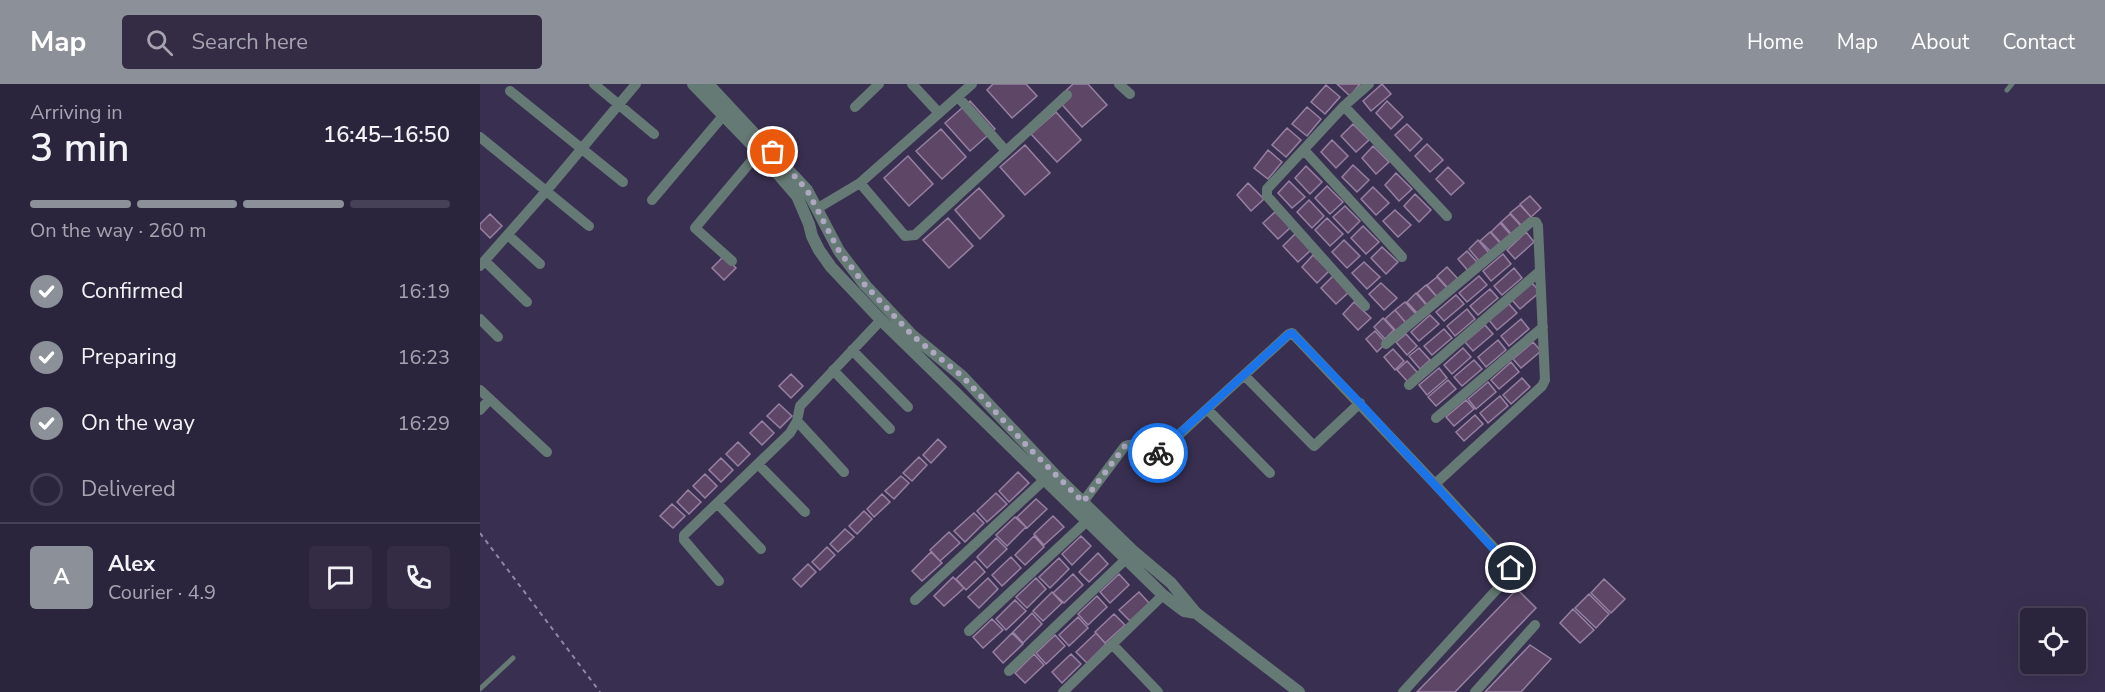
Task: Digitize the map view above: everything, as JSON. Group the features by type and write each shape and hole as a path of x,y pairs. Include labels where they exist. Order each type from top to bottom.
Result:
{"street":[{"path":"594,84 654,134"},
{"path":"527,302 482,264 636,84"},
{"path":"693,84 759,152 797,196 805,197"},
{"path":"708,84 789,169 805,197 818,208 839,251 880,301 913,336 963,377 1083,502 1171,583 1196,613 1299,692"},
{"path":"855,107 879,84"},
{"path":"912,84 939,113"},
{"path":"818,208 860,183 972,84"},
{"path":"1119,84 1130,94"},
{"path":"1365,306 1267,196 1267,189 1344,106 1369,84"},
{"path":"510,91 623,182"},
{"path":"860,183 905,236 915,236 1067,95"},
{"path":"958,97 1006,151"},
{"path":"1344,106 1447,216"},
{"path":"652,200 723,116"},
{"path":"480,137 589,226"},
{"path":"1304,150 1402,257"},
{"path":"732,261 695,228 759,152"},
{"path":"805,197 812,236 824,257 881,320 1163,595 1184,611 1196,613"},
{"path":"1386,344 1531,222 1536,222 1546,375 1542,386 1436,484"},
{"path":"824,257 828,229"},
{"path":"508,235 540,264"},
{"path":"1409,385 1540,271"},
{"path":"480,320 498,337"},
{"path":"719,581 684,538 790,433 797,421 800,406 881,320"},
{"path":"1436,418 1543,327"},
{"path":"1083,502 1125,446 1132,444 1159,453 1292,333 1436,484 1511,568 1509,576 1403,692"},
{"path":"852,350 908,407"},
{"path":"833,370 890,429"},
{"path":"1244,375 1314,446 1360,403"},
{"path":"480,390 547,452"},
{"path":"480,410 490,399"},
{"path":"1207,410 1270,473"},
{"path":"797,421 844,472"},
{"path":"758,464 805,512"},
{"path":"915,600 1044,480"},
{"path":"717,503 761,549"},
{"path":"969,631 1087,521"},
{"path":"1009,671 1126,560"},
{"path":"1064,692 1076,688 1113,645 1163,595"},
{"path":"1474,692 1535,625"},
{"path":"1113,645 1158,692"}],"lane":[{"path":"2007,90 2012,84"},
{"path":"480,689 513,658"}],"path":[{"path":"480,532 600,692"}],"building":[{"path":"993,84 1026,84 1037,96 1012,118 987,90"},
{"path":"1073,84 1088,84 1107,105 1082,127 1057,99"},
{"path":"1337,84 1360,84 1350,96"},
{"path":"1382,84 1391,94 1371,111 1363,101"},
{"path":"1326,85 1340,97 1325,114 1311,102"},
{"path":"970,101 995,129 970,151 945,123"},
{"path":"1387,101 1403,117 1391,129 1376,113"},
{"path":"1307,107 1321,119 1307,136 1292,124"},
{"path":"1056,112 1081,140 1057,162 1031,134"},
{"path":"1353,124 1369,140 1356,152 1341,136"},
{"path":"1407,124 1422,139 1410,151 1395,135"},
{"path":"1287,128 1301,140 1286,157 1272,145"},
{"path":"941,129 966,157 942,179 916,151"},
{"path":"1332,140 1348,156 1336,168 1321,152"},
{"path":"1427,144 1443,160 1430,172 1415,156"},
{"path":"1025,145 1050,173 1025,195 1000,167"},
{"path":"1373,146 1389,162 1376,174 1362,158"},
{"path":"1268,150 1282,162 1268,179 1254,168"},
{"path":"908,156 933,184 909,206 884,178"},
{"path":"1353,165 1369,180 1357,192 1342,177"},
{"path":"1306,166 1322,182 1310,194 1295,178"},
{"path":"1448,167 1464,183 1451,195 1436,179"},
{"path":"1396,173 1412,189 1399,201 1385,185"},
{"path":"1289,181 1305,197 1292,208 1278,193"},
{"path":"1248,183 1264,199 1251,211 1237,195"},
{"path":"1327,186 1343,202 1330,214 1315,198"},
{"path":"1373,187 1389,203 1376,215 1361,199"},
{"path":"979,188 1004,216 980,239 955,210"},
{"path":"1415,194 1431,210 1419,222 1404,206"},
{"path":"1530,196 1541,208 1531,217 1520,204"},
{"path":"1309,200 1324,216 1312,228 1297,212"},
{"path":"1520,205 1531,217 1522,226 1510,213"},
{"path":"1345,206 1360,221 1348,233 1333,217"},
{"path":"1395,210 1411,225 1398,237 1383,221"},
{"path":"1275,212 1291,227 1278,239 1263,223"},
{"path":"490,214 502,226 490,238 480,228 480,224"},
{"path":"1510,214 1521,226 1512,235 1501,222"},
{"path":"948,218 973,246 949,268 923,240"},
{"path":"1327,218 1343,234 1330,246 1315,230"},
{"path":"1500,223 1511,235 1502,244 1491,232"},
{"path":"1363,226 1379,242 1366,254 1351,238"},
{"path":"1490,232 1501,244 1492,253 1480,241"},
{"path":"1526,232 1534,242 1515,259 1507,250"},
{"path":"1295,234 1311,250 1298,262 1283,246"},
{"path":"1344,240 1360,256 1347,268 1332,252"},
{"path":"1478,240 1489,253 1480,262 1469,249"},
{"path":"1382,247 1398,262 1386,274 1371,258"},
{"path":"1467,251 1478,263 1469,272 1458,259"},
{"path":"1503,254 1511,264 1491,281 1483,271"},
{"path":"1313,255 1329,271 1317,283 1302,267"},
{"path":"724,256 736,268 724,280 712,268"},
{"path":"1364,262 1380,277 1367,289 1352,273"},
{"path":"1447,267 1458,279 1448,288 1437,276"},
{"path":"1514,268 1522,278 1502,295 1494,286"},
{"path":"1333,276 1349,292 1336,304 1321,288"},
{"path":"1479,276 1487,285 1467,302 1459,293"},
{"path":"1437,277 1448,289 1438,298 1427,285"},
{"path":"1381,283 1397,298 1384,310 1369,294"},
{"path":"1532,283 1540,292 1520,309 1512,300"},
{"path":"1426,285 1437,297 1428,306 1417,293"},
{"path":"1490,289 1498,298 1478,315 1470,306"},
{"path":"1416,293 1427,306 1418,314 1407,302"},
{"path":"1456,295 1464,304 1444,321 1436,312"},
{"path":"1354,302 1371,318 1358,330 1343,314"},
{"path":"1405,302 1416,314 1406,323 1395,310"},
{"path":"1509,304 1517,313 1497,330 1489,320"},
{"path":"1467,309 1475,319 1455,336 1447,326"},
{"path":"1395,310 1406,323 1396,331 1385,319"},
{"path":"1430,315 1439,324 1419,341 1411,332"},
{"path":"1383,318 1394,330 1385,339 1374,327"},
{"path":"1521,319 1529,329 1509,346 1501,336"},
{"path":"1485,325 1493,334 1473,351 1465,342"},
{"path":"1444,329 1452,338 1432,355 1424,346"},
{"path":"1375,331 1386,343 1377,352 1366,339"},
{"path":"1406,334 1417,346 1407,355 1396,342"},
{"path":"1498,340 1506,350 1486,367 1478,357"},
{"path":"1533,342 1541,351 1521,368 1513,359"},
{"path":"1419,348 1430,360 1420,369 1409,356"},
{"path":"1463,348 1471,357 1452,374 1444,365"},
{"path":"1393,349 1404,361 1395,370 1384,357"},
{"path":"1474,360 1482,369 1462,386 1454,377"},
{"path":"1407,361 1418,373 1408,382 1397,370"},
{"path":"1511,362 1519,372 1499,389 1491,380"},
{"path":"1439,368 1447,378 1427,395 1419,385"},
{"path":"791,374 803,386 791,398 779,386"},
{"path":"1522,378 1530,387 1511,404 1503,395"},
{"path":"1448,380 1456,389 1436,406 1428,397"},
{"path":"1488,382 1496,392 1476,409 1468,399"},
{"path":"1500,396 1508,406 1488,423 1480,413"},
{"path":"1466,400 1474,409 1454,426 1446,417"},
{"path":"779,404 792,416 780,428 767,416"},
{"path":"1475,415 1483,424 1464,441 1456,432"},
{"path":"762,421 774,433 762,445 750,433"},
{"path":"938,439 946,447 931,463 923,455"},
{"path":"738,442 750,454 738,466 726,454"},
{"path":"919,457 927,465 912,481 903,473"},
{"path":"721,458 733,470 721,482 709,470"},
{"path":"1018,472 1029,483 1009,502 999,491"},
{"path":"705,474 717,486 705,498 693,486"},
{"path":"901,476 909,483 894,499 885,491"},
{"path":"688,490 701,502 689,514 677,502"},
{"path":"996,493 1007,504 987,522 977,511"},
{"path":"882,494 890,502 874,517 867,509"},
{"path":"1036,499 1047,509 1027,528 1017,517"},
{"path":"672,504 685,516 673,528 660,516"},
{"path":"864,511 872,519 857,534 849,526"},
{"path":"974,513 984,523 965,542 954,531"},
{"path":"1053,516 1064,527 1044,545 1034,534"},
{"path":"1015,517 1026,527 1007,546 996,535"},
{"path":"845,529 854,537 838,552 830,544"},
{"path":"949,532 960,543 940,561 930,550"},
{"path":"1034,536 1044,547 1025,565 1015,555"},
{"path":"1081,536 1091,546 1072,565 1062,554"},
{"path":"996,538 1007,549 987,568 977,557"},
{"path":"827,547 835,555 820,570 812,562"},
{"path":"931,552 942,563 922,581 912,571"},
{"path":"1098,553 1108,564 1089,582 1079,572"},
{"path":"1011,557 1021,568 1002,586 992,575"},
{"path":"1059,558 1069,569 1050,588 1039,577"},
{"path":"975,561 985,572 966,590 956,579"},
{"path":"808,564 816,572 801,587 793,579"},
{"path":"1073,574 1083,585 1064,603 1053,593"},
{"path":"1119,574 1129,585 1110,603 1100,592"},
{"path":"953,577 964,588 944,606 934,596"},
{"path":"988,578 998,589 979,608 968,597"},
{"path":"1036,578 1046,589 1027,608 1016,597"},
{"path":"1604,579 1625,599 1611,613 1591,593"},
{"path":"1517,589 1536,608 1455,692 1417,692"},
{"path":"1052,592 1062,603 1043,621 1033,611"},
{"path":"1139,592 1149,603 1130,621 1119,610"},
{"path":"1589,594 1609,614 1596,628 1575,608"},
{"path":"1097,596 1107,607 1088,625 1078,614"},
{"path":"1015,600 1026,611 1006,630 996,619"},
{"path":"1573,609 1594,630 1580,643 1560,623"},
{"path":"1032,613 1042,624 1023,643 1013,632"},
{"path":"1114,614 1125,625 1105,643 1095,632"},
{"path":"1078,617 1088,628 1069,646 1059,635"},
{"path":"992,619 1003,630 983,648 973,637"},
{"path":"1012,633 1023,644 1003,663 993,652"},
{"path":"1096,633 1106,644 1087,663 1076,652"},
{"path":"1055,635 1065,646 1046,664 1036,653"},
{"path":"1530,645 1551,659 1521,692 1485,692"},
{"path":"1034,654 1044,665 1025,683 1015,673"},
{"path":"1071,654 1081,664 1062,683 1052,672"}],"way so far":[{"path":"773,152 807,190 839,251 865,285 913,336 963,377 1083,502 1125,446 1132,444 1158,453"}],"route":[{"path":"1158,453 1292,333 1360,403 1511,568"}]}
